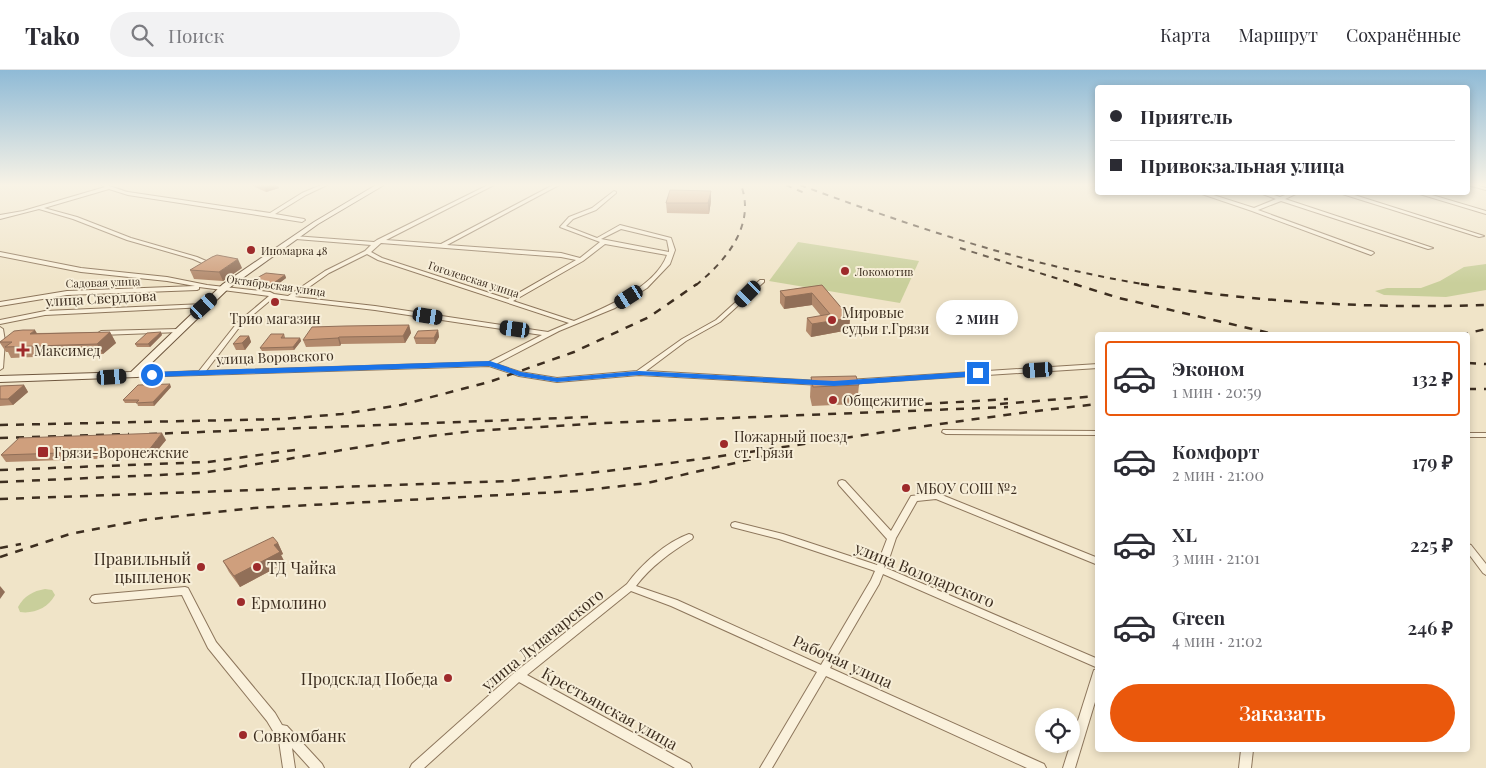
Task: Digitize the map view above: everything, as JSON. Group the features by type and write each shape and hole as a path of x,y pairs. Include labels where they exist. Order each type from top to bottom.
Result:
{"street":[{"path":"74,218 129,239 152,244 212,264 205,269"},
{"path":"289,218 302,220"},
{"path":"134,375 224,288 325,218"},
{"path":"289,298 327,272 367,252 377,242 426,218"},
{"path":"443,245 495,218"},
{"path":"572,218 562,227 602,240 670,254"},
{"path":"1275,218 1371,253"},
{"path":"1337,218 1430,248"},
{"path":"1421,218 1481,236"},
{"path":"490,364 549,334 613,307 645,287 667,264 672,250 669,238 620,227 580,260 510,300"},
{"path":"296,237 443,245 561,255 580,260"},
{"name":"Гоголевская улица","path":"367,252 380,259 510,300 576,324"},
{"name":"Октябрьская улица","path":"0,254 80,270 167,279 207,287 375,308 549,334"},
{"path":"0,260 9,256"},
{"path":"183,282 191,278"},
{"path":"151,290 167,279"},
{"path":"639,373 684,340 718,321 762,280"},
{"name":"Садовая улица","path":"0,304 67,293 207,287"},
{"path":"201,372 239,324 272,296"},
{"name":"улица Свердлова","path":"0,322 45,313 204,306"},
{"path":"0,329 2,341 0,368"},
{"path":"95,333 178,331"},
{"path":"2,341 11,339"},
{"path":"490,364 519,374 557,380 639,373 834,383"},
{"name":"улица Воровского","path":"0,379 490,364"},
{"path":"843,383 1095,366"},
{"path":"946,432 1095,433"},
{"path":"1470,434 1486,435"},
{"path":"842,483 892,538"},
{"path":"766,768 882,570 892,538 914,498 937,496 1095,561"},
{"name":"улица Володарского","path":"735,525 780,536 882,570 1095,663"},
{"name":"улица Луначарского","path":"416,768 518,676 630,587 641,572 658,556 688,537"},
{"path":"1470,550 1486,571"},
{"name":"Рабочая улица","path":"630,587 674,603 1040,768"},
{"path":"95,599 184,591 212,645 271,717 318,768"},
{"name":"Крестьянская улица","path":"518,676 686,768"},
{"path":"1070,768 1095,683"},
{"path":"271,717 285,740 289,768"},
{"path":"1245,768 1247,752"}],"green space":[{"name":"Локомотив","path":"798,242 919,261 900,303 769,281"},
{"path":"1486,264 1486,290 1446,297 1384,295 1375,291 1387,288 1421,288 1440,281 1464,267"},
{"path":"45,589 52,590 55,595 45,607 35,611 20,612 18,607 26,597"}],"building":[{"path":"217,255 238,259 219,272 190,270 212,257"},
{"path":"266,273 285,275 268,287 259,286 253,280"},
{"path":"822,285 850,318 812,324 807,318 830,314 812,293 785,297 780,291"},
{"path":"409,325 403,336 339,337 303,340 312,327"},
{"path":"35,330 30,334 110,332 97,344 5,347 12,342 0,342 14,331"},
{"path":"438,330 434,338 414,338 418,331"},
{"path":"161,332 148,344 135,344 147,333"},
{"path":"271,334 284,334 281,338 300,338 293,347 260,348"},
{"path":"240,336 249,336 242,343 233,344"},
{"path":"856,376 859,385 813,387 811,377"},
{"path":"170,384 153,402 136,403 139,400 123,400 138,385"},
{"path":"24,385 8,399 0,399 0,386"},
{"path":"162,433 149,450 1,455 19,438"},
{"path":"273,537 278,543 274,545 280,552 234,576 223,561"}],"railway":[{"path":"696,285 718,265 727,253 735,241 744,218"},
{"path":"891,218 1015,256 1104,277 1149,285"},
{"path":"960,248 1078,285"},
{"path":"0,425 282,419 342,414 401,405 489,382 574,352 649,317 697,284"},
{"path":"1074,284 1119,298 1265,332"},
{"path":"1141,284 1270,300 1313,303 1399,306 1486,305"},
{"path":"1470,333 1486,329"},
{"path":"1470,363 1486,364"},
{"path":"1470,389 1486,389"},
{"path":"1000,404 1095,396"},
{"path":"908,405 1008,399"},
{"path":"0,499 509,481 657,465 951,422 1095,404"},
{"path":"0,482 202,473 422,437 474,431 603,423 1008,407"},
{"path":"149,434 588,417"},
{"path":"0,438 129,434"},
{"path":"0,470 208,462 295,450"},
{"path":"0,557 70,534 143,520 254,508 578,491 647,483 770,455"},
{"path":"0,548 21,544"}],"place":[{"name":"Иномарка 48","path":"251,250"},
{"name":"Локомотив","path":"845,271"},
{"name":"Трио магазин","path":"275,302"},
{"name":"Мировые судьи г.Грязи","path":"832,320"},
{"name":"Максимед","path":"23,350"},
{"name":"Общежитие","path":"833,400"},
{"name":"Пожарный поезд ст. Грязи","path":"724,444"},
{"name":"Грязи-Воронежские","path":"43,452"},
{"name":"МБОУ СОШ №2","path":"906,488"},
{"name":"Правильный цыпленок","path":"201,567"},
{"name":"ТД Чайка","path":"257,567"},
{"name":"Ермолино","path":"241,602"},
{"name":"Продсклад Победа","path":"448,678"},
{"name":"Совкомбанк","path":"243,735"}],"route":[{"path":"152,375 490,364 519,374 557,380 639,373 834,383 978,373"}]}
